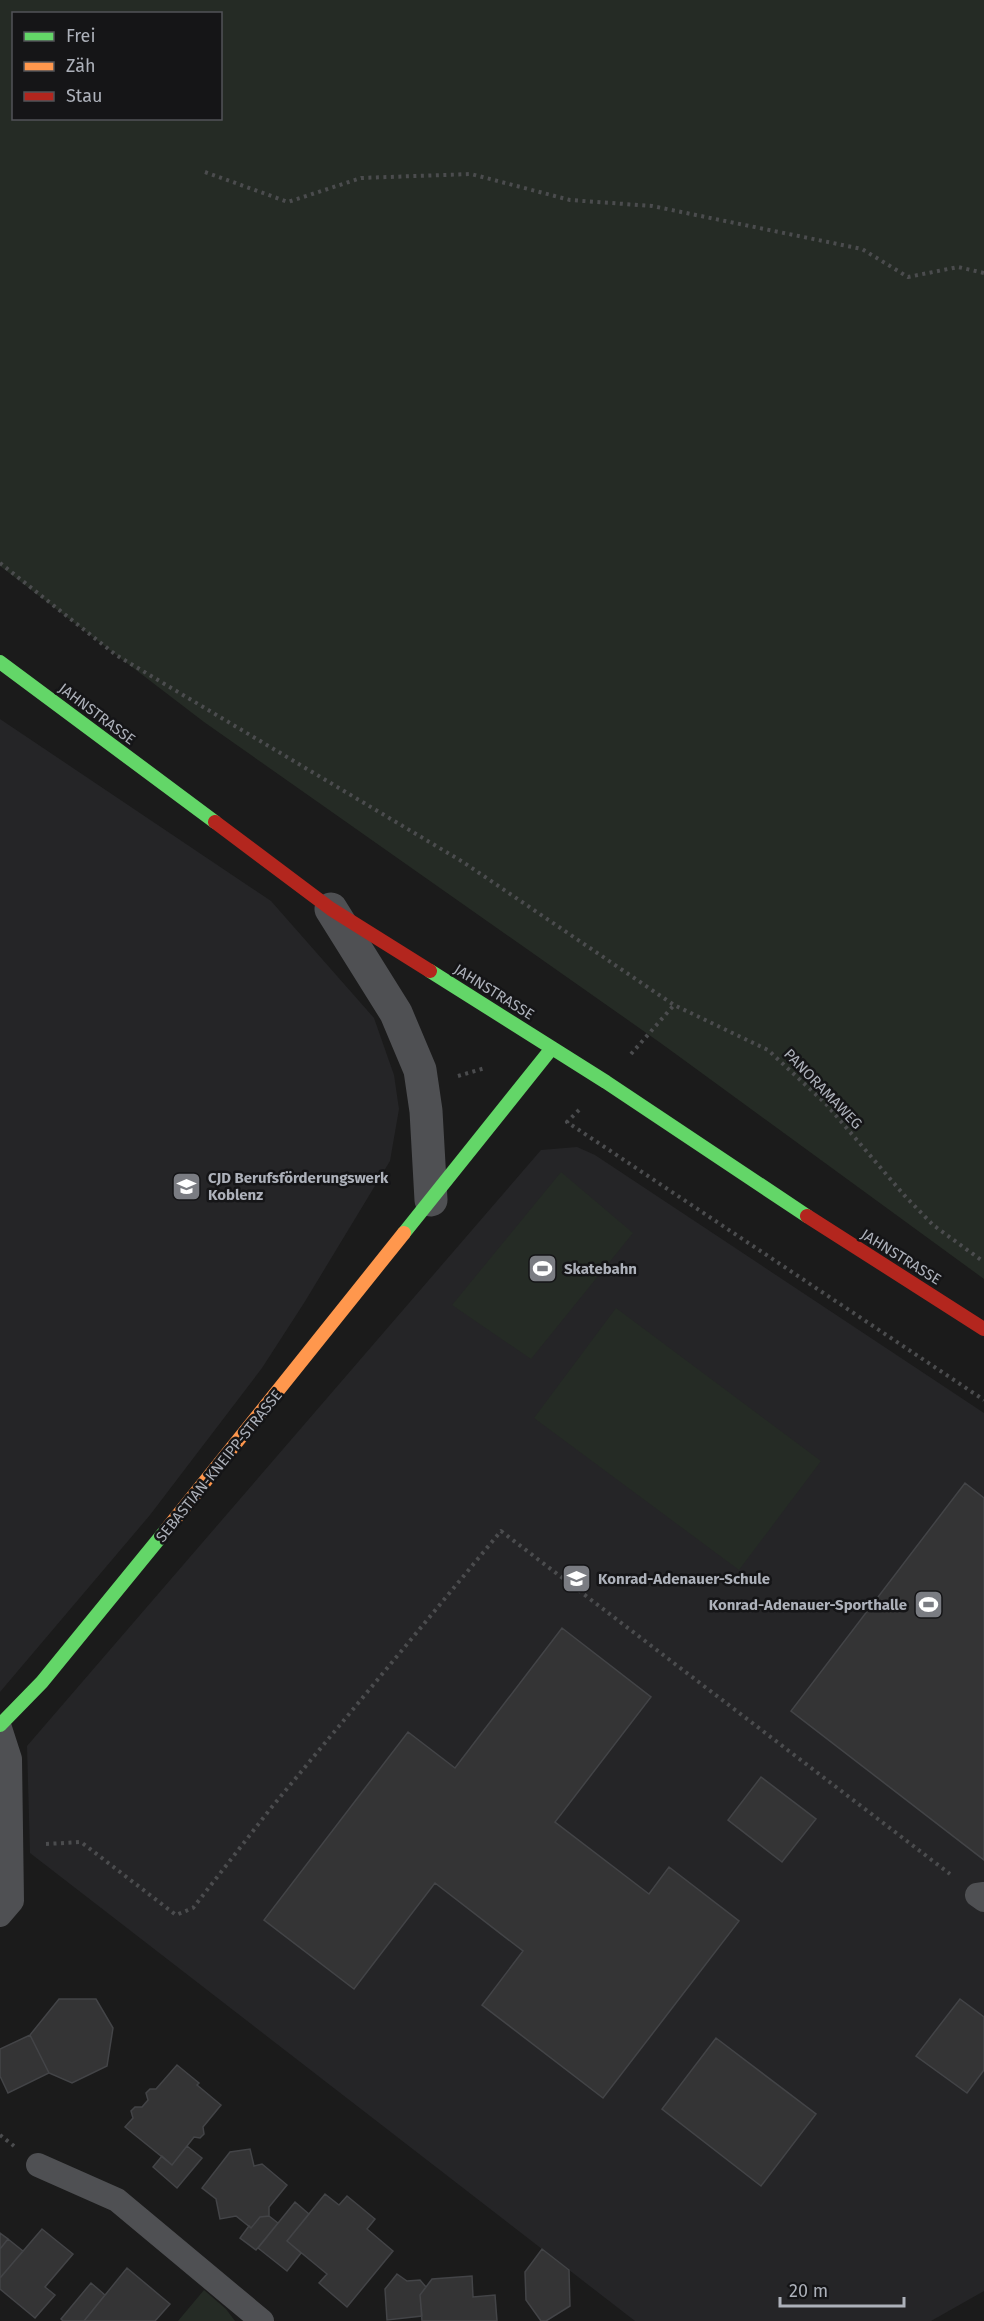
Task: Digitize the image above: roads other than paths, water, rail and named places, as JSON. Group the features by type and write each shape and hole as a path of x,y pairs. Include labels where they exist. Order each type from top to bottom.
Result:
{"street":[{"name":"JAHNSTRASSE","path":"0,662 331,909 606,1082 774,1195 984,1329"},
{"path":"331,909 396,1012 420,1070 426,1111 431,1200"},
{"name":"SEBASTIAN-KNEIPP-STRASSE","path":"0,1727 42,1682 130,1576 552,1048"}],"lane":[{"path":"0,1727 10,1759 12,1901 0,1915"},
{"path":"38,2165 117,2200 261,2321"}],"place":[{"name":"CJD Berufsförderungswerk Koblenz","path":"187,1187"},
{"name":"Skatebahn","path":"543,1269"},
{"name":"Konrad-Adenauer-Schule","path":"577,1579"},
{"name":"Konrad-Adenauer-Sporthalle","path":"928,1605"}]}
